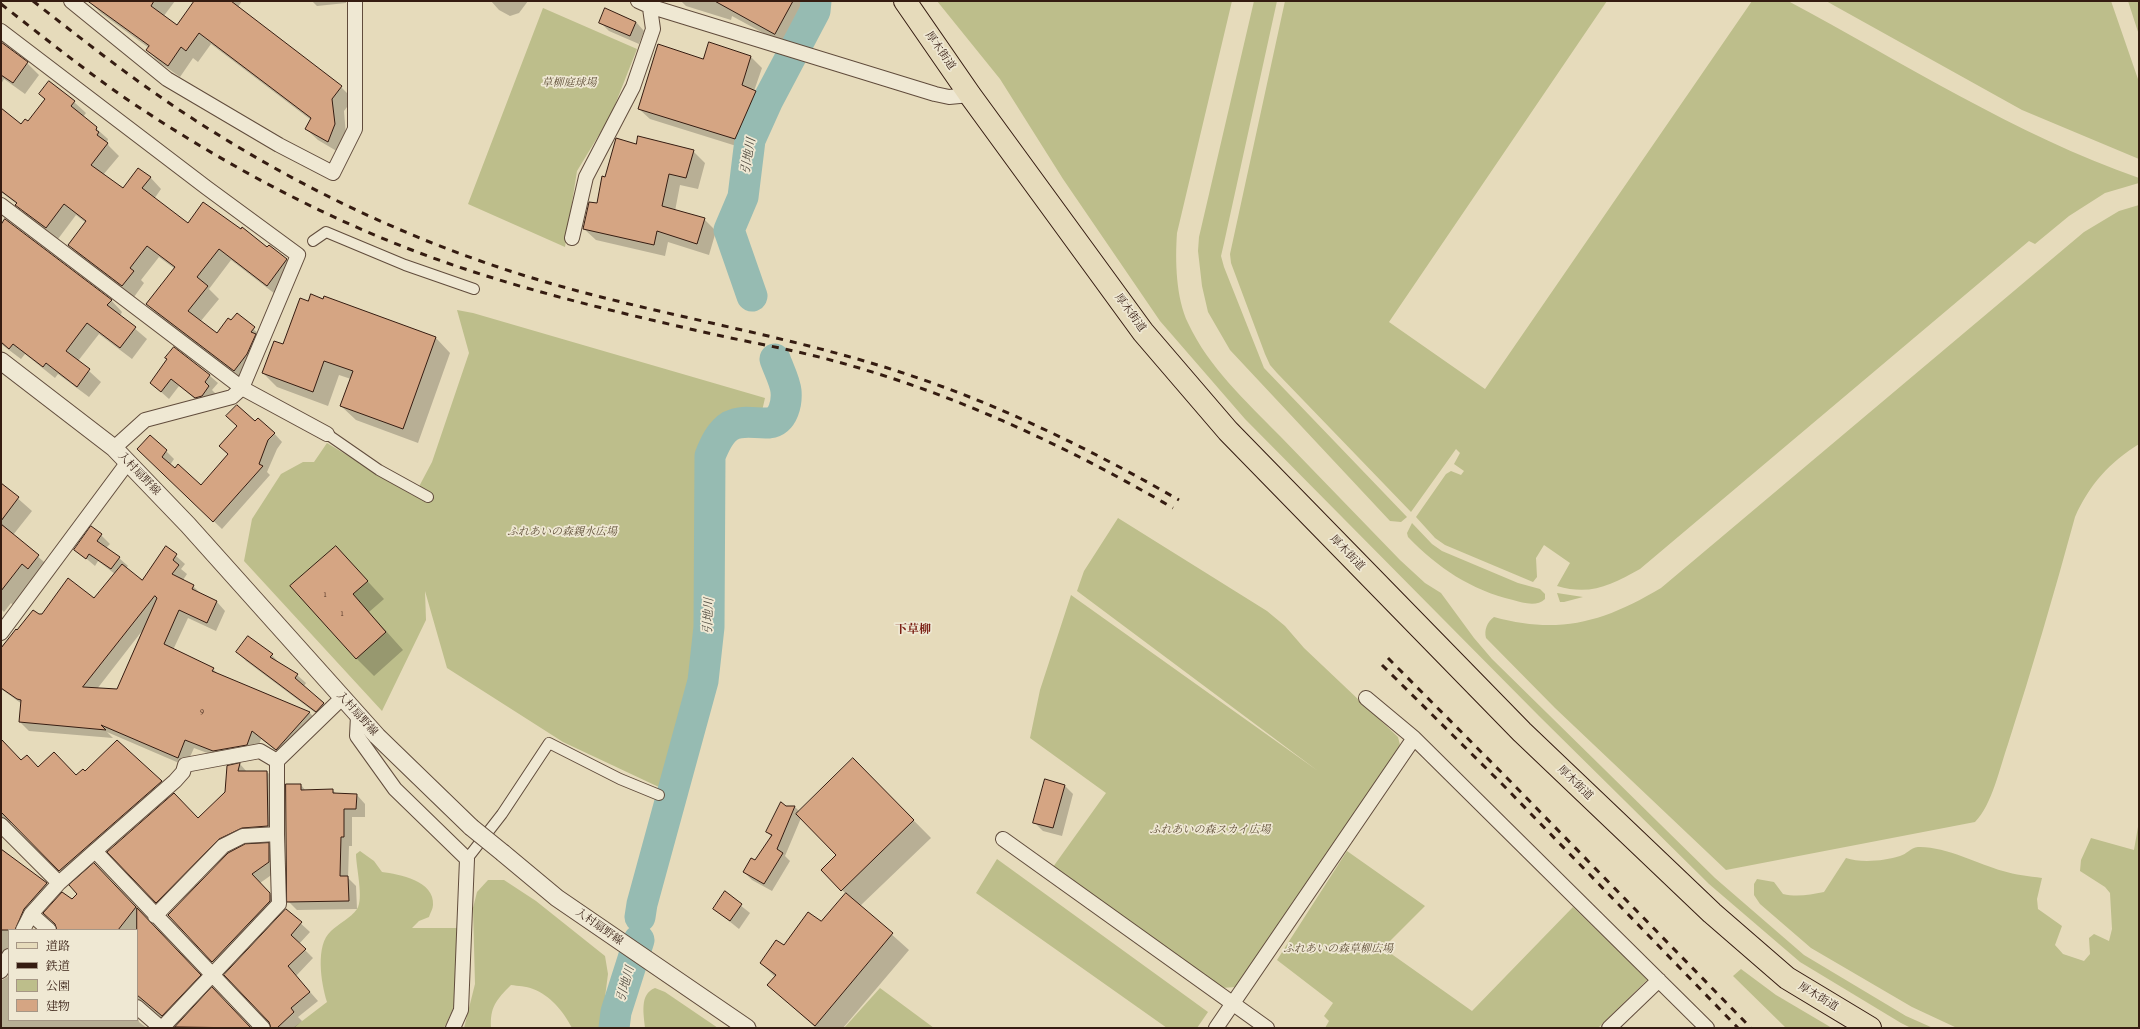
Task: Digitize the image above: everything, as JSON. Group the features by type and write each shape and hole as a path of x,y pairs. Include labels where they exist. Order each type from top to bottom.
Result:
{"main road":[{"name":"厚木街道","path":"905,1 970,95 1143,332 1228,431 1522,732 1712,913 1787,978 1870,1028"}],"street":[{"path":"71,1 167,80 279,145 333,172 355,129 355,1"},
{"path":"645,3 822,61 949,97 970,95"},
{"path":"572,238 586,177 633,87 653,29 645,3"},
{"path":"1,31 207,188 298,255 242,388 232,398 145,420 114,448"},
{"path":"1,205 242,388 327,434 379,470 428,497"},
{"path":"313,241 326,232 404,265 474,289"},
{"name":"入村扇野線","path":"1,361 114,448 188,525 358,716 471,827 557,898 747,1028"},
{"path":"1,633 128,462"},
{"path":"138,1008 161,1028 279,904 276,834 277,761 342,698"},
{"path":"1366,698 1414,738 1707,1028"},
{"path":"358,716 357,736 395,789 467,859"},
{"path":"1216,1028 1414,738"},
{"path":"453,1028 460,1010 467,859 502,814 549,743 620,779 659,795"},
{"path":"24,929 32,914 59,883 175,781 183,772 185,765 260,751 277,761"},
{"path":"3,831 59,883"},
{"path":"155,916 223,846 243,836 276,834"},
{"path":"1003,839 1267,1028"},
{"path":"95,851 155,916 263,1028"},
{"path":"32,914 48,929"},
{"path":"1,971 8,958"},
{"path":"1609,1028 1659,980"}],"green space":[{"path":"937,1 1232,1 1177,233 1176,267 1181,302 1188,323 1206,355 1241,397 1400,560 1425,583 1441,593 1474,638 1492,659 1715,878 1804,955 1906,1016 1933,1028 1911,1028 1800,962 1709,884 1539,716 1245,419 1160,321 1063,179 1000,79"},
{"path":"1254,1 1277,1 1221,256 1224,267 1264,368 1407,517 1401,522 1390,521 1230,350 1208,312 1202,286 1198,251 1199,237"},
{"path":"1285,1 1607,1 1389,322 1485,389 1752,1 1788,1 2004,119 2093,161 2139,178 2139,183 2105,193 2069,216 2035,244 2029,241 1640,569 1620,580 1591,589 1580,590 1557,586 1570,563 1544,545 1536,558 1537,577 1533,582 1445,545 1435,538 1416,517 1446,474 1451,471 1461,475 1464,471 1454,464 1460,453 1456,449 1411,512 1277,373 1270,365 1265,354 1231,263 1230,254"},
{"path":"1826,1 2111,1 2139,82 2139,159 2022,110"},
{"path":"2128,1 2139,1 2139,35"},
{"name":"草柳庭球場","path":"543,8 637,49 611,115 577,171 565,247 468,204"},
{"path":"2139,205 2139,444 2119,458 2101,475 2087,495 2075,517 2043,631 1999,774 1986,806 1975,822 1726,870 1555,708 1486,638 1485,632 1487,626 1494,617 1540,625 1560,625 1580,622 1600,617 1620,609 1661,588 2084,232 2119,211"},
{"name":"ふれあいの森親水広場","path":"457,310 473,313 765,398 762,411 729,442 714,473 699,655 663,789 563,742 447,668 425,591 426,620 382,711 244,561 252,519 281,474 303,462 314,462 327,443 414,496 432,462 469,353"},
{"name":"ふれあいの森スカイ広場","path":"1118,518 1267,611 1285,626 1304,648 1398,737 1400,745 1236,987 1221,988 1053,867 1106,793 1030,738 1040,690 1071,595 1318,771 1077,591 1084,571"},
{"path":"1412,523 1432,544 1442,551 1518,583 1540,589 1545,594 1545,599 1538,603 1530,604 1498,596 1469,584 1431,559 1408,537 1407,533"},
{"path":"1557,593 1583,597 1560,602"},
{"path":"2139,821 2139,1028 1957,1028 1912,1007 1811,948 1760,904 1754,895 1754,884 1757,879 1774,882 1783,894 1814,894 1824,892 1846,858 1865,861 1880,860 1900,856 1918,847 1939,849 1993,868 2042,878 2037,899 2038,909 2062,926 2055,945 2063,954 2084,961 2090,954 2089,938 2094,934 2109,941 2112,929 2110,893 2105,887 2080,871 2081,860 2091,838 2134,850"},
{"path":"360,851 374,861 382,872 415,880 428,890 432,897 433,908 429,917 419,921 412,928 460,928 455,1005 444,1028 293,1028 327,1002 321,975 321,955 323,945 326,937 331,931 351,915 357,909 359,904 360,891 356,854"},
{"name":"ふれあいの森草柳広場","path":"1347,851 1425,906 1383,948 1472,1011 1573,907 1648,979 1598,1028 1325,1028 1329,1021 1324,1016 1333,1003 1277,960"},
{"path":"997,859 1208,1012 1197,1028 1167,1028 976,893"},
{"path":"488,880 504,880 536,901 605,956 608,974 601,1028 572,1028 561,1010 545,995 530,988 511,985 501,995 495,1004 491,1028 464,1028 475,984 473,908 477,892"},
{"path":"1741,969 1776,995 1832,1028 1786,1028 1733,976"},
{"path":"655,988 665,992 718,1028 645,1028 645,1000 650,991"},
{"path":"880,988 934,1028 844,1028"}],"building":[{"path":"88,1 154,1 151,6 177,25 194,1 231,1 342,86 332,99 335,124 328,142 305,129 311,118 199,33 186,51 181,47 168,66 146,50 149,46"},
{"path":"715,1 793,1 775,34"},
{"path":"605,8 636,22 630,36 599,23"},
{"path":"1,42 28,62 13,83 1,75"},
{"path":"709,42 751,56 742,85 756,91 735,139 638,109 658,44 703,59"},
{"path":"49,81 75,101 71,106 97,127 96,130 99,132 97,135 108,143 91,165 123,188 138,168 151,177 142,188 188,223 203,202 241,229 242,227 267,247 269,245 287,259 267,286 219,249 197,277 208,286 188,311 217,333 228,318 231,320 237,313 255,327 251,332 256,334 247,354 234,371 146,304 175,267 147,246 130,268 134,271 122,286 68,245 86,221 64,204 46,228 15,205 17,203 1,191 1,108 21,124 25,119 28,121 45,99 39,94"},
{"path":"638,136 694,150 686,178 669,174 662,206 705,218 697,244 657,231 654,245 583,229 589,202 597,203 602,176 605,177 616,138 636,144"},
{"path":"5,219 112,300 107,305 136,327 120,348 87,323 66,351 90,369 77,387 46,363 43,367 13,344 9,349 1,342 1,225"},
{"path":"311,294 323,299 324,296 436,337 403,429 340,406 353,371 324,361 313,392 262,373 274,341 283,344 300,298 308,301"},
{"path":"174,347 210,375 205,382 209,386 202,396 195,398 171,379 161,392 150,383 167,359 165,358"},
{"path":"237,405 255,421 258,418 275,433 268,440 259,464 263,466 213,522 137,449 150,435 167,450 162,457 175,468 178,464 201,485 228,454 219,446 237,426 226,416"},
{"path":"1,483 19,497 1,521"},
{"path":"1,524 39,555 28,569 22,564 1,591"},
{"path":"91,526 102,534 97,541 120,557 111,569 89,554 86,559 74,550"},
{"path":"166,546 177,554 173,560 179,565 172,574 194,585 192,589 217,601 207,623 179,610 164,644 214,668 212,671 310,712 276,750 252,731 247,745 213,751 185,740 178,758 101,725 106,730 19,722 21,700 17,699 1,688 1,648 16,629 17,630 33,610 39,614 42,614 68,578 94,598 122,564 142,580","holes":["155,596 157,598 117,689 83,687"]},
{"path":"336,546 368,581 353,594 386,632 356,659 290,586"},
{"path":"248,636 273,654 270,657 298,674 295,678 324,703 316,712 236,652"},
{"path":"1,739 21,760 27,755 38,767 54,752 76,775 83,769 85,771 117,740 162,781 59,871 1,812"},
{"path":"853,758 914,820 841,891 821,870 836,855 796,814"},
{"path":"240,763 238,771 267,771 268,826 242,828 219,839 156,903 107,852 174,793 198,818 225,792 227,766"},
{"path":"1045,779 1065,785 1053,828 1033,823"},
{"path":"286,784 301,784 301,790 333,789 333,793 357,794 356,809 344,809 344,837 341,837 340,876 348,876 349,901 287,902"},
{"path":"781,802 786,806 795,806 777,849 783,853 764,884 743,872 751,858 755,860 772,835 766,832"},
{"path":"269,843 269,862 252,874 270,893 270,901 212,962 168,915 228,853 245,844"},
{"path":"1,849 47,883 24,909 15,929 1,930"},
{"path":"94,863 136,907 119,929 57,929 55,924 43,913 62,892 72,899 77,894 69,885"},
{"path":"725,891 742,904 730,921 713,909"},
{"path":"846,893 893,933 815,1026 767,985 776,975 760,963 776,940 784,945 808,912 821,921"},
{"path":"137,908 201,975 162,1016 138,996"},
{"path":"286,909 302,922 291,935 306,949 288,966 310,992 291,1008 294,1012 277,1028 271,1028 269,1022 224,975"},
{"path":"212,987 251,1028 175,1027"}],"waterway":[{"name":"引地川","path":"752,296 729,230 743,197 750,140 768,100 815,11 816,1"},
{"name":"引地川","path":"640,917 642,904 703,681 709,627 710,456 720,435 730,426 745,422 774,422 781,415 784,410 786,391 775,359"},
{"name":"引地川","path":"614,1028 616,1012 639,940"}],"railway":[{"path":"33,1 139,82 213,132 291,177 372,217 455,252 550,283 603,298 816,348 869,362 921,379 988,404 1085,449 1179,500"},
{"path":"1,4 93,75 164,124 245,172 286,194 371,234 489,277 672,325 823,358 915,386 1003,421 1047,441 1131,484 1173,508"},
{"path":"1388,658 1751,1028"},
{"path":"1382,665 1504,786 1738,1028"}],"district":[{"name":"下草柳","path":"913,630"}]}
